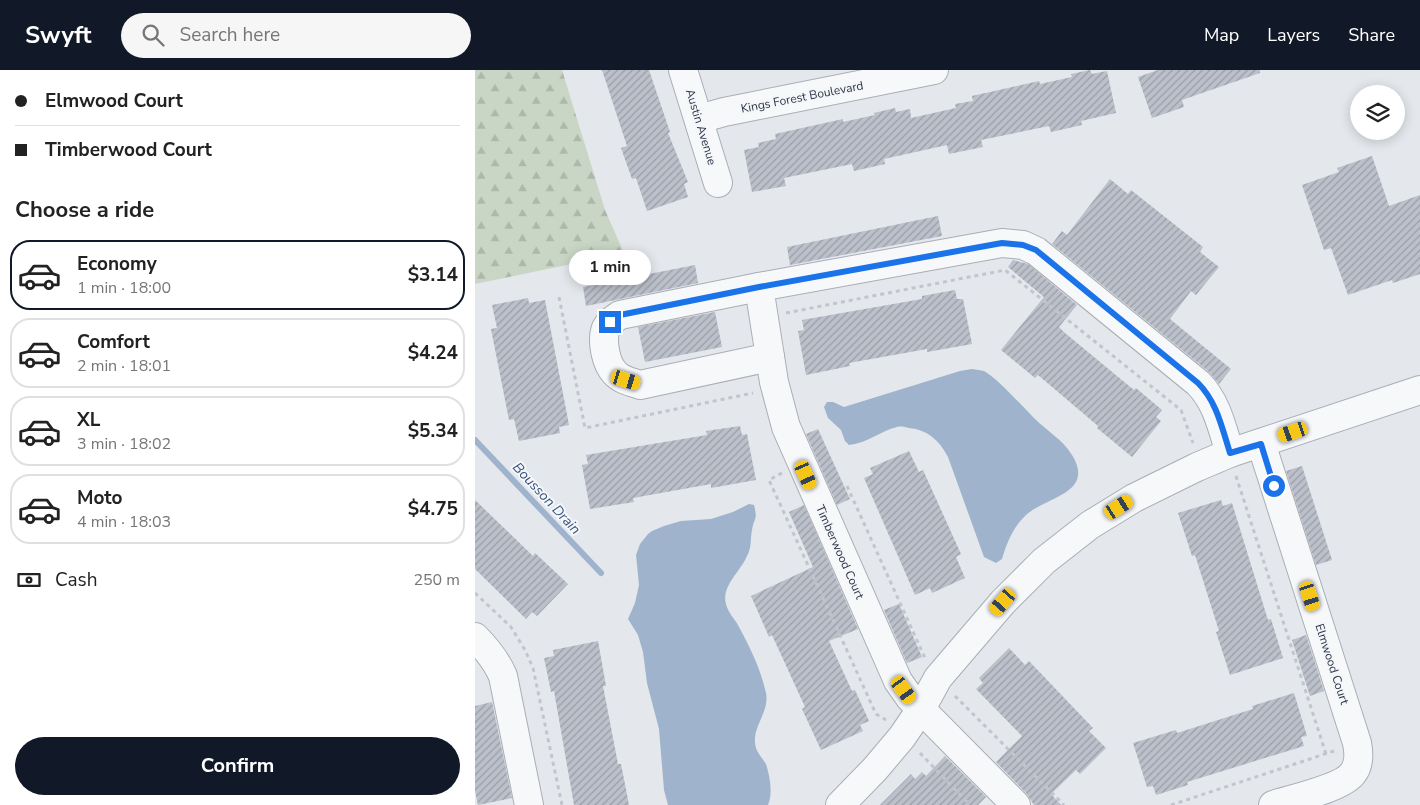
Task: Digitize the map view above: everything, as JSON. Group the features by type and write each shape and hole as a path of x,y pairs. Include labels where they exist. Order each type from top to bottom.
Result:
{"street":[{"name":"Austin Avenue","path":"683,70 718,183"},
{"name":"Kings Forest Boulevard","path":"699,120 724,112 904,73 934,70"},
{"path":"770,357 640,385 616,375 608,364 604,342 605,330 610,322 620,315 759,287 1002,243 1023,245 1036,250 1207,392 1215,407 1232,461"},
{"name":"Timberwood Court","path":"759,287 774,382 786,427 898,681 910,698 921,709"},
{"path":"840,805 875,769 901,737 921,709 938,678 1003,602 1044,561 1091,526 1134,498 1197,467 1232,461 1261,444 1420,390"},
{"name":"Elmwood Court","path":"1261,444 1357,742 1359,754 1358,763 1348,780 1273,805"},
{"path":"475,637 493,657 503,676 529,805"},
{"path":"921,709 1016,805"}],"path":[{"path":"779,314 1005,270 1181,410 1193,444"},
{"path":"559,297 585,428 758,392"},
{"path":"1232,461 1327,754"},
{"path":"786,471 769,480 876,714 893,726 901,737 919,752 970,805"},
{"path":"1171,805 1327,754 1357,742"}],"green space":[{"path":"475,70 562,70 605,210 624,253 475,284"}],"water":[{"path":"972,369 984,371 1002,386 1064,445 1072,455 1078,468 1077,478 1073,486 1065,493 1033,510 1020,521 1011,536 1002,559 996,563 984,557 948,457 937,441 922,431 900,427 849,445 845,441 841,430 828,418 824,407 827,402 833,402 844,407"},
{"path":"749,504 754,505 756,514 750,550 729,585 725,597 728,610 755,659 766,693 765,707 755,741 756,748 766,764 770,785 770,800 768,805 668,805 664,790 659,729 647,683 643,652 638,635 628,619 635,603 639,585 636,555 640,544 652,531 681,521 711,519 733,512"}],"building":[{"path":"602,70 649,70 670,132 668,133 688,182 684,184 688,197 647,211 636,178 632,179 621,148 627,146"},
{"path":"1090,70 1092,74 1107,71 1116,113 1081,121 1082,125 1051,132 1049,126 981,140 983,147 949,154 947,145 884,159 885,164 854,171 852,164 784,178 786,186 752,192 744,150 759,147 758,143 776,139 775,134 843,119 843,122 875,115 874,113 895,108 896,112 910,109 911,118 956,108 955,104 973,101 972,96 1039,81 1040,84 1072,77 1071,74"},
{"path":"1158,70 1260,70 1260,73 1182,100 1184,107 1152,118 1138,77"},
{"path":"1372,156 1389,206 1420,195 1420,274 1393,283 1392,280 1348,295 1331,248 1324,250 1302,185 1339,172 1337,168"},
{"path":"1110,179 1128,194 1131,190 1203,247 1200,252 1219,267 1196,295 1191,291 1170,319 1231,369 1219,384 1208,371 1052,244 1062,231 1067,235"},
{"path":"938,216 942,236 790,265 787,247"},
{"path":"1013,260 1028,264 1077,305 1059,327 1134,390 1136,388 1162,410 1156,417 1161,421 1132,457 1038,375 1035,378 1001,350 1044,297 1008,267"},
{"path":"695,265 698,283 586,306 583,287"},
{"path":"955,290 957,299 963,299 972,344 927,352 927,349 849,363 850,366 806,375 798,331 804,330 802,320 922,299 922,296"},
{"path":"528,298 529,303 545,300 569,425 559,427 560,433 519,441 514,419 509,420 491,329 497,328 492,305"},
{"path":"715,312 722,347 645,362 638,327"},
{"path":"740,426 742,435 747,434 756,480 711,488 711,484 633,498 634,502 590,509 582,465 588,464 586,455 707,435 706,431"},
{"path":"818,429 850,499 837,505 806,434"},
{"path":"909,451 919,472 923,470 961,554 956,557 965,578 932,593 930,588 915,595 864,478 873,474 870,468"},
{"path":"1302,466 1332,560 1316,565 1286,471"},
{"path":"475,500 533,556 535,553 568,584 537,616 532,612 526,619 475,569"},
{"path":"1221,500 1223,506 1232,503 1268,620 1271,619 1283,658 1230,675 1216,632 1219,631 1195,555 1192,556 1178,513"},
{"path":"804,505 858,629 829,641 852,691 855,690 869,721 860,725 863,731 821,750 802,709 805,707 772,635 769,637 751,596 813,567 789,512"},
{"path":"899,604 922,657 907,663 884,610"},
{"path":"1306,635 1324,691 1310,696 1292,640"},
{"path":"598,641 606,686 603,686 618,764 621,764 629,805 574,805 554,691 551,692 544,658 554,656 553,650"},
{"path":"1009,648 1025,665 1029,661 1093,728 1089,731 1106,748 1080,774 1076,770 1051,794 1061,805 1034,805 1027,794 996,762 1022,736 976,689 983,683 979,678"},
{"path":"1294,693 1307,736 1301,737 1304,746 1187,782 1188,785 1156,795 1153,786 1147,787 1133,743 1176,730 1177,733 1253,709 1252,706"},
{"path":"492,702 512,798 478,805 475,791 475,706"},
{"path":"945,756 986,797 978,805 880,805 911,774 915,779 922,772 926,776"}],"waterway":[{"name":"Bousson Drain","path":"475,440 601,573"}],"route":[{"path":"610,322 620,315 759,287 1002,243 1023,245 1036,250 1198,383 1207,392 1215,407 1230,453 1261,444 1274,486"}]}
